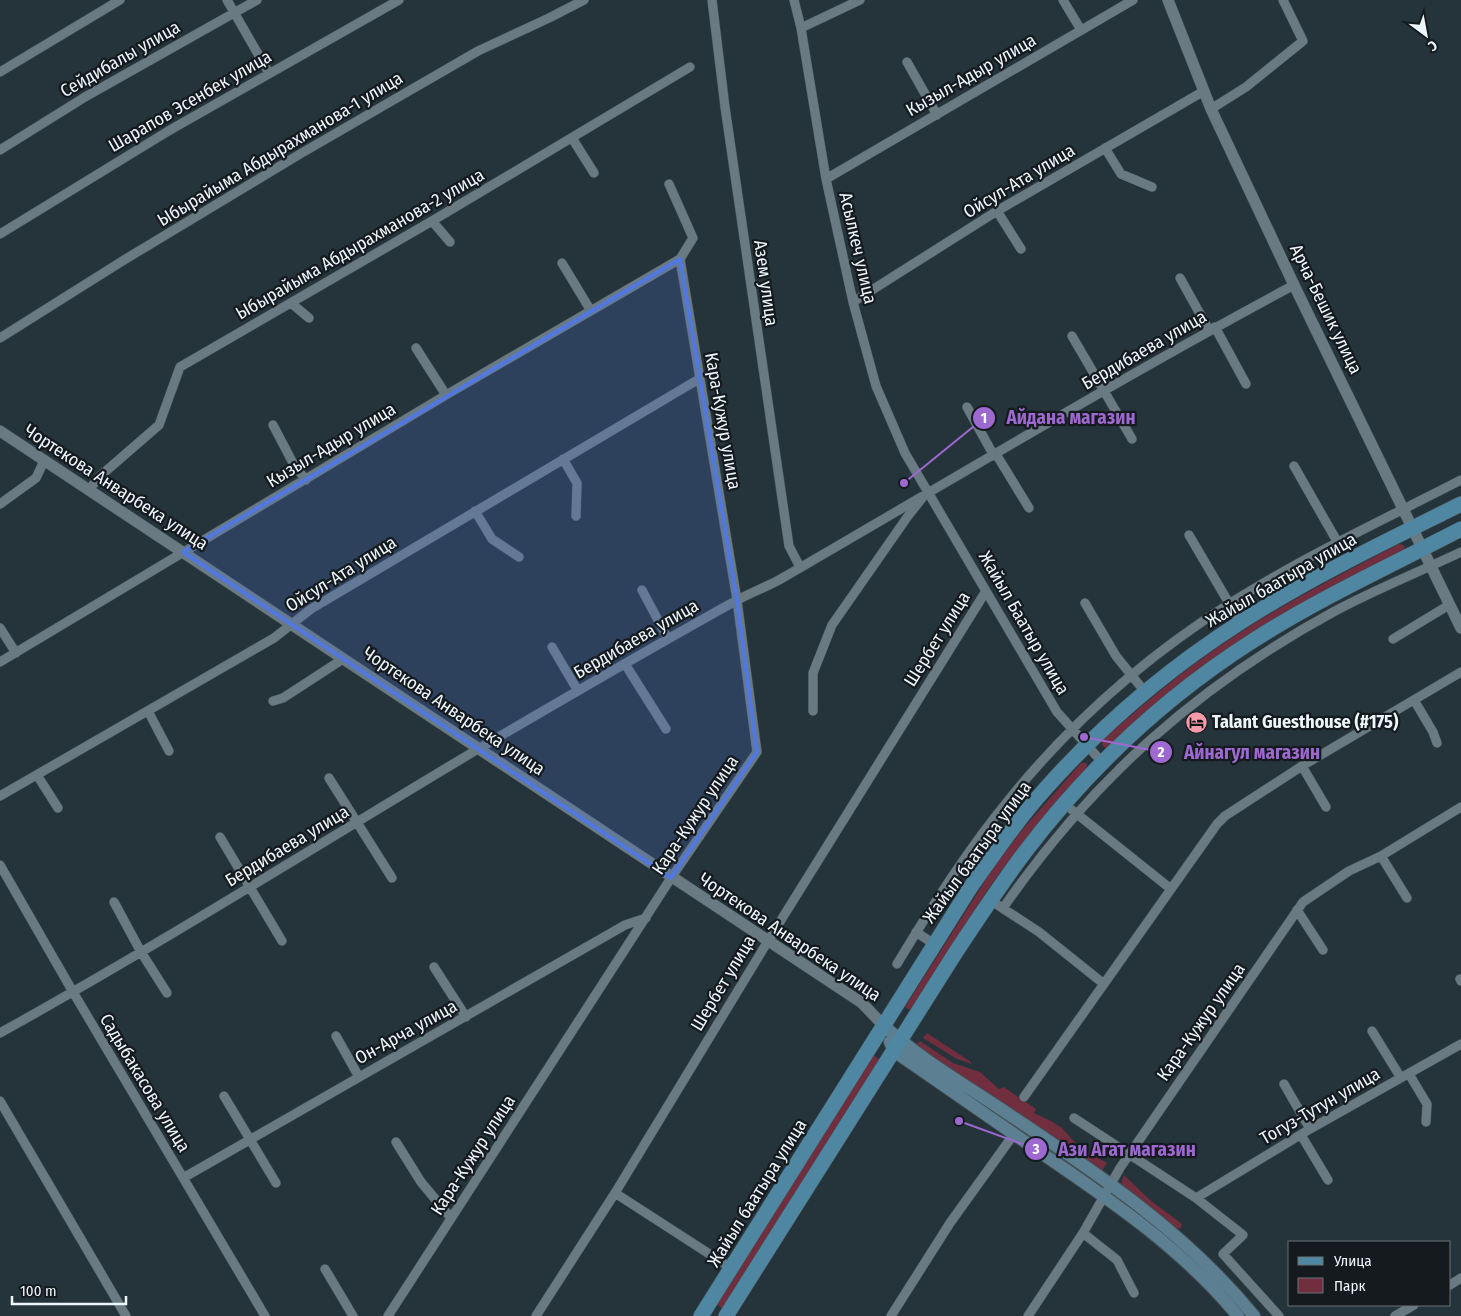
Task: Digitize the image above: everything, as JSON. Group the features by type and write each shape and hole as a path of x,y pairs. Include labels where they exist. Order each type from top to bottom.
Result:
{"main road":[{"name":"Жайыл баатыра улица","path":"700,1316 970,888 1009,833 1046,788 1087,746 1145,692 1188,658 1240,622 1308,582 1461,504"},
{"path":"726,1316 954,955 997,904 1025,851 1070,809 1102,762 1182,692 1252,641 1318,602 1461,530"},
{"path":"884,1026 897,1046 1014,1134 1108,1191 1180,1256 1238,1316"},
{"path":"897,1046 1188,1247 1254,1316"}],"street":[{"path":"0,72 120,0"},
{"path":"227,0 269,73"},
{"name":"Сейдибалы улица","path":"0,150 85,97 257,0"},
{"name":"Шарапов Эсенбек улица","path":"0,234 170,130 399,0"},
{"name":"Ыбырайыма Абдырахманова-1 улица","path":"0,338 141,250 470,56 584,0"},
{"name":"Азем улица","path":"712,0 728,127 789,546 800,567"},
{"name":"Асылкеч улица","path":"794,0 801,28 826,179 853,302 876,386 905,453 928,491"},
{"path":"801,28 860,0"},
{"path":"1063,0 1081,30"},
{"name":"Кызыл-Адыр улица","path":"826,179 1133,0"},
{"name":"Арча-Бешик улица","path":"1168,0 1211,109 1294,285 1461,628"},
{"path":"1211,109 1246,87 1303,41 1283,0"},
{"path":"907,62 937,115"},
{"name":"Ыбырайыма Абдырахманова-2 улица","path":"89,490 100,477 159,425 180,367 432,222 690,67"},
{"name":"Ойсул-Ата улица","path":"853,302 997,211 1204,91"},
{"path":"572,138 594,173"},
{"path":"1106,148 1121,174 1152,187"},
{"path":"669,184 693,238 680,259"},
{"path":"997,211 1021,249"},
{"path":"432,222 450,242"},
{"name":"Кызыл-Адыр улица","path":"0,662 446,395 680,259"},
{"name":"Кара-Кужур улица","path":"388,1316 671,878 757,752 737,600 680,259"},
{"path":"562,263 591,311"},
{"path":"1180,278 1246,384"},
{"name":"Бердибаева улица","path":"0,1034 250,888 478,749 578,691 737,600 776,581 928,491 995,455 1212,329 1294,285"},
{"path":"290,303 309,318"},
{"path":"1072,336 1132,439"},
{"path":"416,348 446,395"},
{"name":"Ойсул-Ата улица","path":"0,796 274,638 310,609 699,379"},
{"path":"967,407 995,455 1030,508"},
{"path":"273,425 294,465 306,480"},
{"name":"Чортекова Анварбека улица","path":"0,431 862,1003 884,1026"},
{"path":"563,459 577,483 576,516"},
{"path":"0,504 36,478 44,461"},
{"path":"1294,466 1338,543"},
{"path":"897,964 956,871 996,815 1028,777 1073,730 1132,676 1160,652 1228,604 1264,582 1461,480"},
{"path":"814,711 813,673 832,625 908,516 928,491"},
{"name":"Жайыл Баатыр улица","path":"928,491 1056,712 1102,762"},
{"path":"475,511 492,539 519,557"},
{"path":"1189,535 1240,622"},
{"path":"1172,889 1070,809 1157,733 1205,694 1248,663 1334,612 1372,592 1461,552"},
{"path":"642,590 668,639"},
{"name":"Шербет улица","path":"536,1316 615,1193 768,941 986,591"},
{"path":"1085,603 1116,656 1145,692"},
{"path":"1393,639 1449,604"},
{"path":"0,628 16,652"},
{"path":"552,647 578,691"},
{"path":"273,700 283,698 343,659"},
{"path":"625,664 666,729"},
{"path":"1024,1097 1217,824 1225,816 1302,766 1461,672"},
{"path":"1414,700 1433,732 1437,743"},
{"path":"148,711 169,751"},
{"path":"1302,766 1326,807"},
{"path":"37,775 58,808"},
{"path":"329,778 392,878"},
{"name":"Кара-Кужур улица","path":"1028,1316 1083,1233 1130,1154 1297,910 1308,898 1349,871 1381,856 1461,807"},
{"path":"220,837 282,941"},
{"path":"1381,856 1407,898"},
{"name":"Садыбакасова улица","path":"0,865 265,1316"},
{"path":"114,902 141,952 167,992"},
{"path":"997,904 1039,932 1104,984"},
{"path":"1297,910 1322,950"},
{"name":"Он-Арча улица","path":"183,1178 625,925 646,918"},
{"path":"916,932 934,944"},
{"path":"434,968 466,1017"},
{"path":"1372,1030 1427,1104 1426,1122"},
{"path":"336,1036 359,1077"},
{"name":"Тогуз-Тутун улица","path":"1196,1198 1310,1129 1461,1044"},
{"path":"1284,1084 1310,1129"},
{"path":"224,1096 276,1183"},
{"path":"0,1102 126,1316"},
{"path":"1074,1118 1196,1198 1243,1235 1223,1254 1280,1316"},
{"path":"891,1316 950,1223 1014,1134"},
{"path":"1301,1135 1328,1180"},
{"path":"396,1142 421,1182 451,1218"},
{"path":"615,1193 731,1268"},
{"path":"1083,1233 1117,1260 1134,1293"},
{"path":"326,1269 353,1316"},
{"path":"1396,1316 1412,1306"}],"highlighted area":[{"path":"680,259 737,600 757,752 671,878 183,552"}],"green space":[{"path":"1399,544 1404,545 1405,549 1370,568 1107,748 1103,747 1103,740 1141,707 1180,675 1230,639 1301,596"},
{"path":"1081,763 1086,763 1086,769 1040,821 998,875 912,1011 905,1007 992,870 1022,830"},
{"path":"927,1033 971,1062 971,1064 955,1058 923,1038"},
{"path":"920,1041 953,1063 980,1072 999,1089 1004,1087 1036,1109 1034,1113 1062,1128 1080,1148 1107,1163 1102,1171 915,1045"},
{"path":"873,1055 882,1061 723,1309 716,1304"},
{"path":"1124,1175 1150,1200 1182,1224 1181,1228 1176,1229 1126,1189 1121,1183"}],"place":[{"name":"Айдана магазин","path":"904,483"},
{"name":"Talant Guesthouse (#175)","path":"1196,722"},
{"name":"Айнагул магазин","path":"1084,737"},
{"name":"Ази Агат магазин","path":"959,1121"}]}
